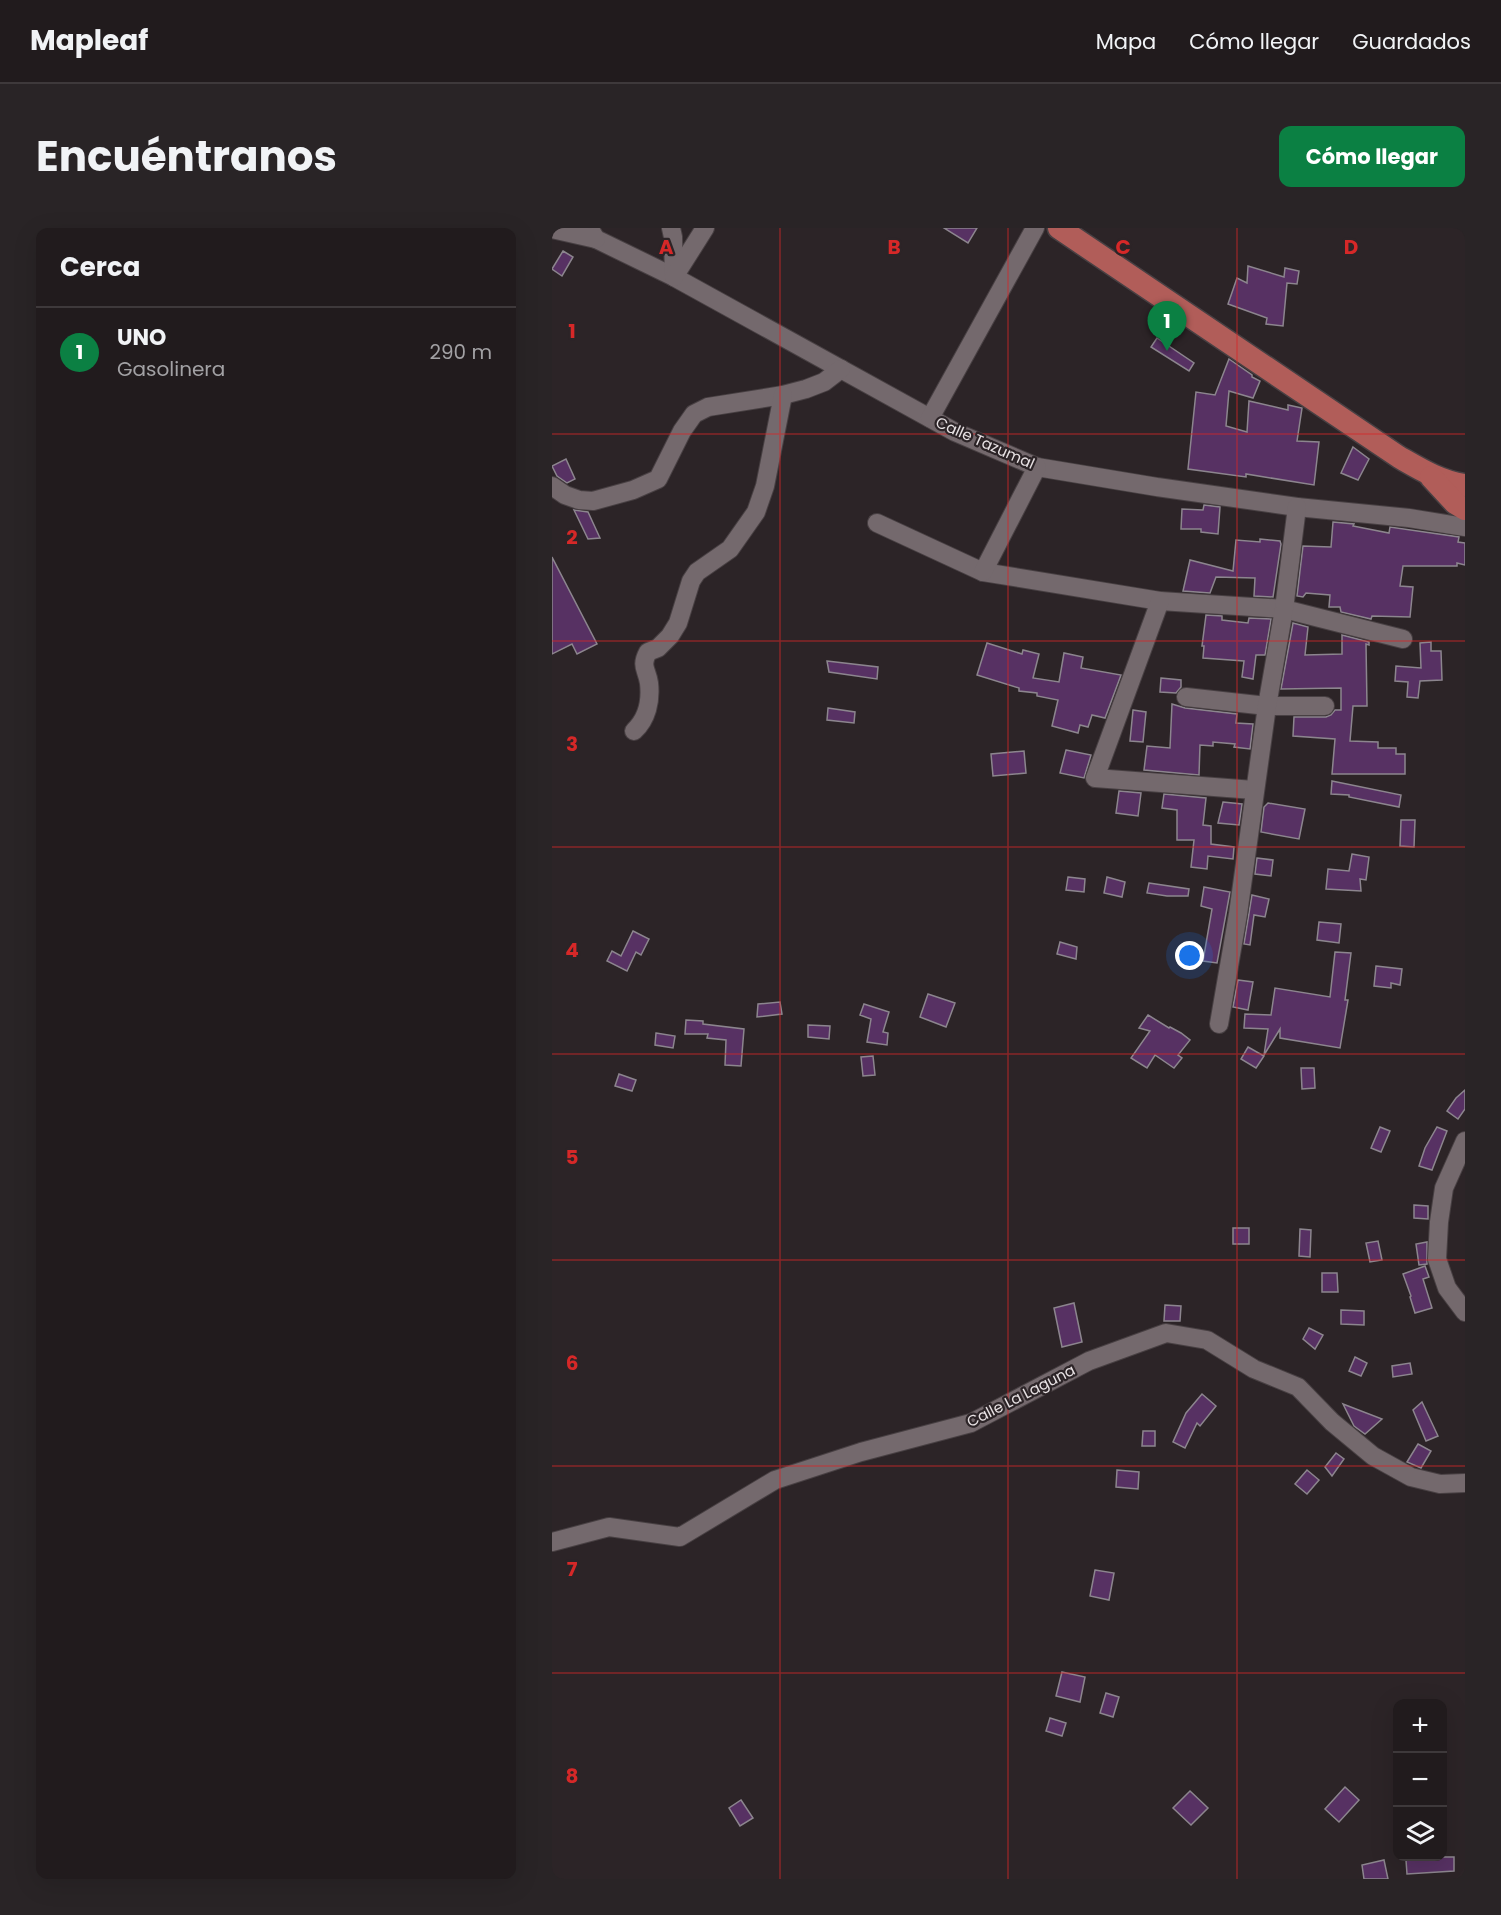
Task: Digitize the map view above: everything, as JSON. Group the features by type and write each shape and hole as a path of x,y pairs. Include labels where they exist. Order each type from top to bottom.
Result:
{"main road":[{"path":"1059,228 1376,443 1428,473 1444,480 1465,484"},
{"path":"1428,473 1455,503 1465,509"}],"street":[{"path":"671,228 674,277"},
{"path":"674,277 705,228"},
{"path":"930,418 1035,228"},
{"name":"Calle Tazumal","path":"552,229 592,233 955,432 1036,467 1157,488 1297,507 1409,518 1465,527"},
{"path":"552,486 565,495 579,500 592,501 633,490 658,479 682,431 694,414 708,407 783,395 824,382 841,369"},
{"path":"634,731 647,714 649,683 644,671 643,660 648,652 658,648 670,636 681,616 691,581 697,572 730,549 756,512 765,486 783,395"},
{"path":"984,572 1036,467"},
{"path":"1219,1024 1238,914 1254,790 1284,609 1297,507"},
{"path":"877,523 984,572 1160,601 1284,609 1403,639"},
{"path":"1160,601 1095,778 1254,790"},
{"path":"1186,697 1267,706 1325,706"},
{"path":"1465,1141 1444,1188 1437,1259 1447,1288 1465,1312"},
{"name":"Calle La Laguna","path":"552,1542 609,1527 680,1537 775,1480 861,1452 971,1423 1089,1361 1166,1333 1207,1340 1254,1369 1298,1387 1332,1422 1373,1456 1411,1477 1440,1484 1465,1483"}],"building":[{"path":"944,228 977,228 968,243"},
{"path":"563,251 573,257 562,276 552,269"},
{"path":"1248,266 1284,277 1285,268 1299,271 1297,284 1287,283 1283,326 1266,324 1267,318 1228,304 1237,278 1247,283"},
{"path":"1157,338 1194,363 1189,371 1151,347"},
{"path":"1229,359 1260,381 1253,398 1229,391 1226,426 1247,432 1249,401 1288,410 1288,405 1302,408 1297,441 1319,442 1314,485 1246,474 1246,477 1188,469 1196,392 1215,395"},
{"path":"1353,447 1369,459 1358,480 1341,473"},
{"path":"566,459 575,479 567,483 557,476 552,466"},
{"path":"1204,505 1220,507 1218,534 1201,532 1201,529 1181,529 1182,509 1203,510"},
{"path":"574,510 588,512 600,538 588,539"},
{"path":"1333,522 1354,524 1353,526 1389,533 1390,527 1459,537 1458,542 1465,543 1465,565 1457,563 1457,566 1403,566 1400,586 1413,587 1410,617 1372,616 1371,619 1341,612 1340,607 1329,607 1330,595 1306,593 1303,597 1297,596 1303,546 1331,547"},
{"path":"1260,539 1280,541 1281,544 1273,597 1254,596 1255,578 1216,577 1210,593 1183,591 1190,560 1233,571 1236,540 1260,542"},
{"path":"552,557 597,644 577,654 572,644 552,654"},
{"path":"1206,615 1222,616 1222,620 1248,623 1249,618 1271,619 1265,655 1256,655 1253,679 1242,677 1244,661 1203,658 1204,646 1202,646"},
{"path":"1293,623 1308,627 1305,655 1342,654 1342,635 1369,642 1369,645 1366,644 1367,706 1353,706 1350,741 1378,742 1378,748 1396,748 1396,754 1405,754 1405,774 1332,774 1335,739 1293,736 1294,717 1326,717 1335,710 1341,710 1341,688 1281,689"},
{"path":"1431,642 1431,651 1441,651 1442,680 1420,681 1418,698 1407,697 1408,682 1395,681 1396,666 1421,668 1420,643"},
{"path":"987,643 1022,654 1023,650 1039,654 1033,678 1059,682 1064,653 1083,657 1081,668 1121,675 1105,718 1092,715 1088,727 1080,725 1078,733 1052,726 1058,700 1037,696 1037,693 1019,691 1019,688 977,675"},
{"path":"827,661 878,667 877,679 829,672"},
{"path":"1161,678 1181,680 1181,687 1176,693 1160,692"},
{"path":"1172,704 1185,708 1237,714 1236,723 1253,724 1250,749 1234,747 1235,744 1213,742 1213,746 1200,745 1199,775 1144,770 1147,746 1170,748"},
{"path":"828,708 855,712 854,723 827,720"},
{"path":"1133,710 1146,712 1143,742 1130,741"},
{"path":"1066,750 1091,755 1084,778 1060,773"},
{"path":"1024,751 1026,773 993,776 991,754"},
{"path":"1332,781 1401,795 1399,807 1349,797 1349,795 1331,794"},
{"path":"1119,791 1141,793 1138,816 1116,813"},
{"path":"1164,794 1206,798 1203,825 1211,826 1211,844 1234,847 1233,859 1208,856 1207,869 1191,867 1194,840 1177,840 1177,810 1162,808"},
{"path":"1223,802 1242,804 1239,825 1218,823"},
{"path":"1268,803 1305,809 1299,839 1261,832 1264,807"},
{"path":"1401,820 1415,820 1414,847 1400,846"},
{"path":"1352,854 1369,857 1366,880 1360,879 1361,891 1326,889 1328,869 1349,871"},
{"path":"1257,858 1273,860 1271,876 1255,874"},
{"path":"1068,877 1085,879 1084,892 1066,890"},
{"path":"1107,877 1125,882 1122,897 1104,893"},
{"path":"1149,883 1189,889 1188,896 1147,893"},
{"path":"1204,887 1230,892 1217,963 1203,961 1212,909 1201,906"},
{"path":"1252,895 1269,899 1265,917 1254,915 1250,945 1244,944"},
{"path":"1319,922 1341,924 1339,943 1317,940"},
{"path":"633,931 649,939 641,955 636,952 627,971 607,961 612,951 621,956"},
{"path":"1060,942 1077,947 1076,959 1057,954"},
{"path":"1335,952 1351,953 1345,1000 1348,1000 1340,1048 1280,1038 1280,1029 1264,1055 1268,1029 1244,1028 1245,1014 1271,1015 1275,988 1330,997"},
{"path":"1376,966 1402,969 1400,985 1391,983 1391,988 1374,986"},
{"path":"1238,980 1253,982 1248,1010 1233,1007"},
{"path":"928,994 955,1003 946,1027 920,1017"},
{"path":"780,1002 782,1014 757,1017 758,1004"},
{"path":"864,1004 889,1012 883,1032 888,1033 887,1045 867,1042 871,1019 860,1015"},
{"path":"1148,1015 1190,1040 1178,1055 1182,1058 1174,1068 1155,1055 1147,1068 1131,1058 1150,1031 1139,1028"},
{"path":"686,1020 744,1029 741,1066 725,1065 726,1040 707,1038 708,1034 685,1034"},
{"path":"808,1025 830,1026 829,1039 808,1037"},
{"path":"656,1033 675,1036 673,1048 655,1045"},
{"path":"1248,1047 1264,1056 1256,1068 1241,1059"},
{"path":"873,1056 875,1075 863,1076 861,1057"},
{"path":"1301,1068 1314,1068 1315,1088 1302,1089"},
{"path":"619,1074 636,1080 632,1091 615,1086"},
{"path":"1465,1090 1465,1109 1458,1119 1447,1111"},
{"path":"1380,1127 1390,1131 1381,1152 1371,1148"},
{"path":"1437,1127 1447,1131 1432,1170 1419,1166 1425,1148"},
{"path":"1414,1205 1428,1206 1428,1219 1414,1218"},
{"path":"1233,1228 1249,1228 1249,1244 1233,1244"},
{"path":"1300,1229 1311,1230 1310,1257 1299,1256"},
{"path":"1378,1241 1382,1260 1370,1262 1366,1243"},
{"path":"1427,1242 1427,1264 1419,1265 1416,1244"},
{"path":"1425,1266 1429,1277 1423,1279 1432,1308 1415,1313 1403,1274"},
{"path":"1322,1273 1337,1273 1338,1292 1322,1292"},
{"path":"1074,1303 1082,1342 1062,1347 1054,1308"},
{"path":"1165,1305 1181,1306 1180,1321 1164,1321"},
{"path":"1341,1310 1364,1311 1364,1325 1341,1324"},
{"path":"1309,1328 1323,1335 1315,1349 1303,1339"},
{"path":"1355,1357 1367,1363 1361,1376 1349,1371"},
{"path":"1410,1363 1412,1374 1393,1377 1392,1366"},
{"path":"1202,1394 1216,1406 1200,1426 1197,1423 1185,1448 1173,1442 1186,1413"},
{"path":"1422,1402 1438,1436 1426,1441 1413,1410"},
{"path":"1343,1404 1382,1419 1365,1434 1354,1426"},
{"path":"1143,1431 1155,1431 1155,1446 1142,1446"},
{"path":"1418,1444 1431,1451 1421,1468 1407,1462"},
{"path":"1336,1453 1344,1459 1332,1476 1325,1467"},
{"path":"1117,1470 1139,1472 1138,1489 1116,1487"},
{"path":"1307,1470 1319,1480 1307,1494 1295,1484"},
{"path":"1095,1570 1114,1573 1109,1600 1090,1596"},
{"path":"1062,1672 1085,1677 1080,1702 1056,1696"},
{"path":"1106,1693 1119,1697 1113,1717 1100,1713"},
{"path":"1050,1718 1066,1723 1062,1736 1046,1731"},
{"path":"1345,1787 1359,1800 1339,1822 1325,1809"},
{"path":"1190,1791 1208,1808 1191,1825 1173,1808"},
{"path":"741,1800 753,1818 740,1826 729,1808"},
{"path":"1447,1857 1454,1857 1454,1871 1407,1874 1406,1861 1447,1861"},
{"path":"1384,1860 1388,1879 1364,1879 1362,1865"}],"place":[{"name":"UNO","path":"1167,351"}]}
